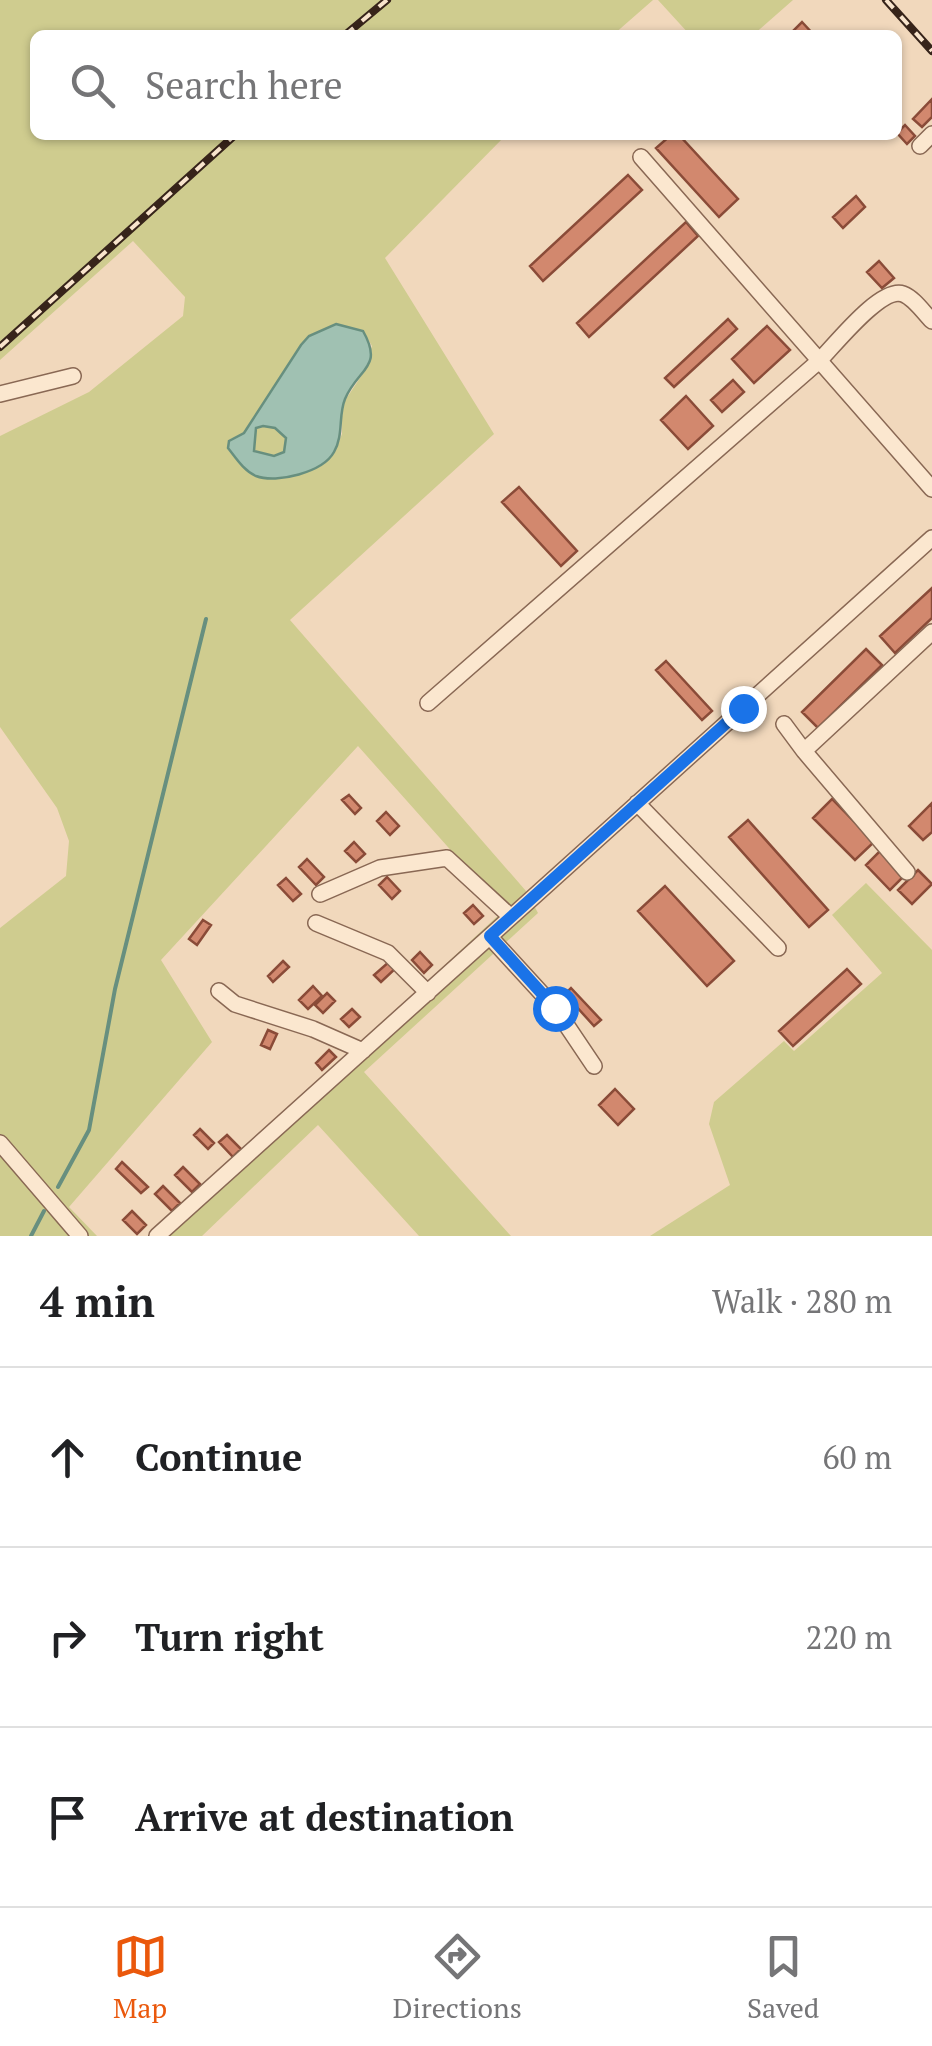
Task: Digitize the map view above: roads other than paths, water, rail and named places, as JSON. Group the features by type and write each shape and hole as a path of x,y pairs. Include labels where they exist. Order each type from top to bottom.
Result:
{"street":[{"path":"920,146 932,134"},
{"path":"640,156 932,488"},
{"path":"428,702 819,360 876,302 898,292 908,296 932,321"},
{"path":"0,394 73,376"},
{"path":"157,1236 932,538"},
{"path":"804,752 932,632"},
{"path":"784,724 907,872"},
{"path":"638,803 778,948"},
{"path":"320,894 380,868 447,858 511,917"},
{"path":"316,923 388,952 428,992"},
{"path":"490,936 555,1008 594,1066"},
{"path":"219,991 236,1004 313,1029 363,1051"},
{"path":"0,1143 80,1236"}],"waterway":[{"path":"58,1187 89,1130 115,989 206,619"},
{"path":"31,1236 44,1211"}],"railway":[{"path":"351,30 387,0"},
{"path":"886,0 932,51"},
{"path":"0,347 229,140"}]}
